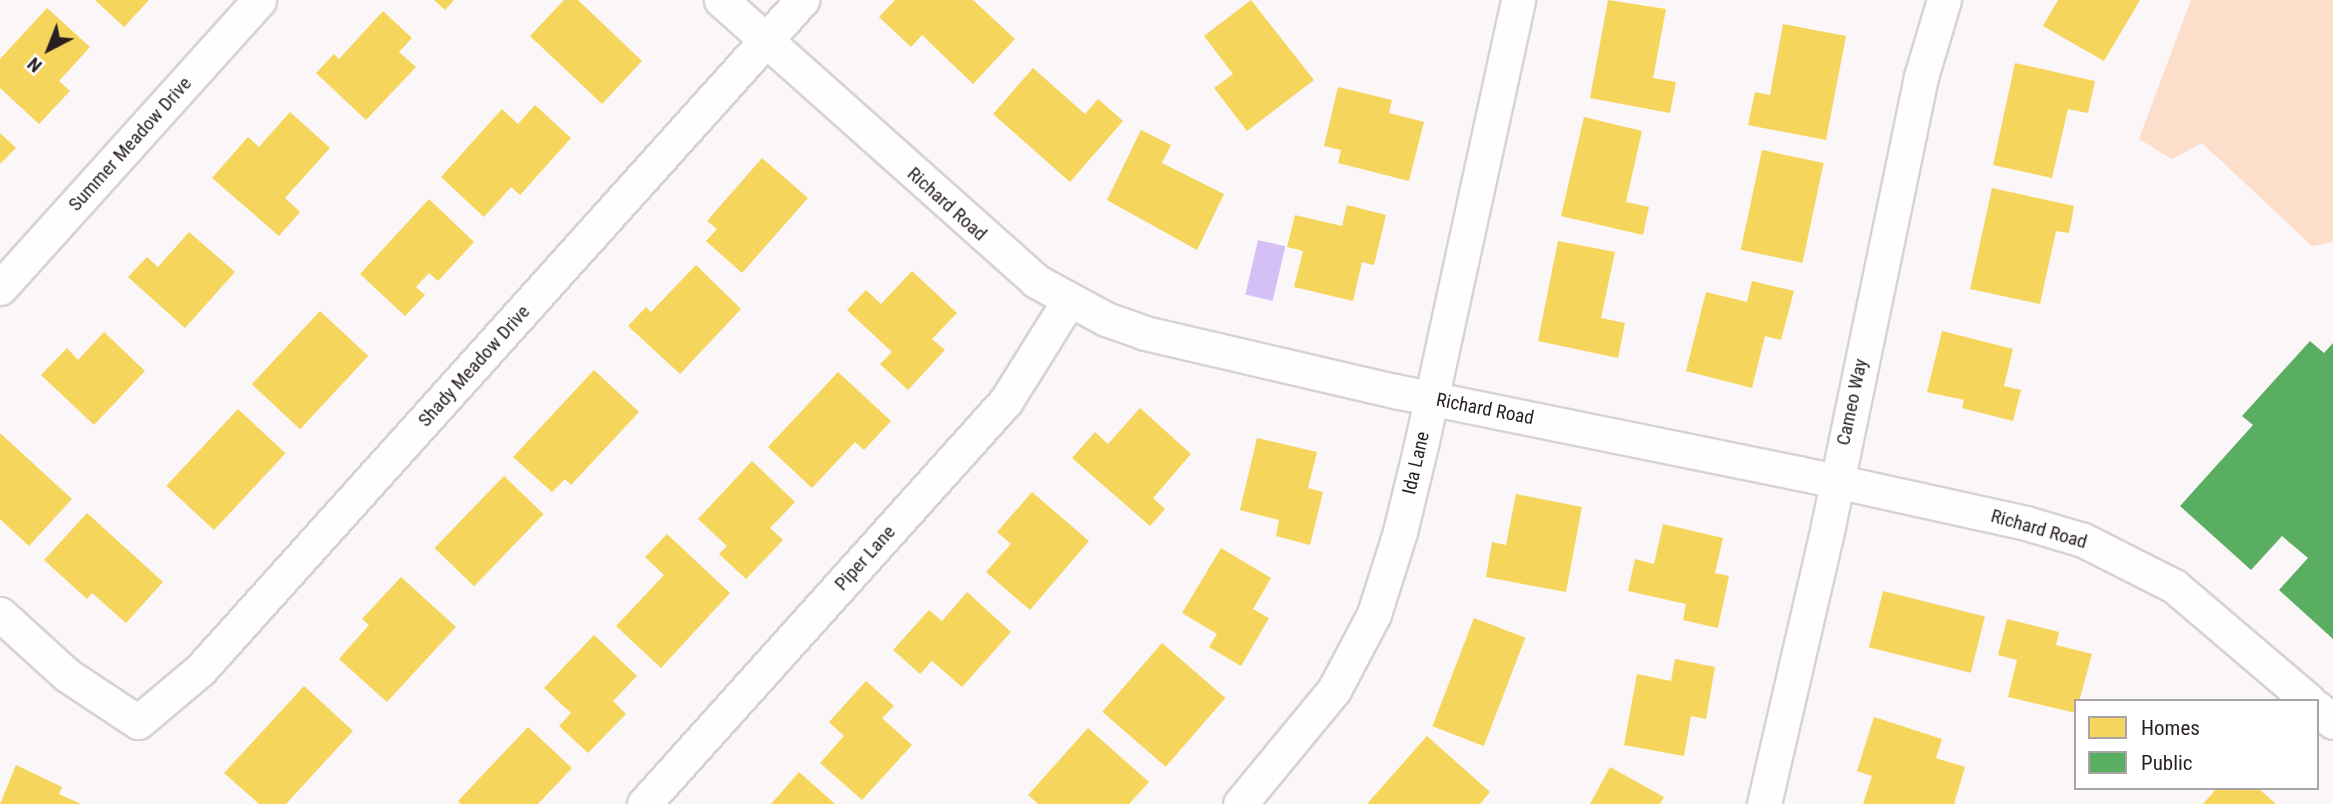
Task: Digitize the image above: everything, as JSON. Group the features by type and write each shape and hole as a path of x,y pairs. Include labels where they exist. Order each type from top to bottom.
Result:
{"street":[{"name":"Summer Meadow Drive","path":"0,288 260,0"},
{"name":"Richard Road","path":"721,0 1036,281 1069,300 1145,334 1430,398 1836,481 2026,523 2133,562 2220,622 2307,699"},
{"name":"Shady Meadow Drive","path":"0,614 67,675 138,722 200,670 802,0"},
{"name":"Ida Lane","path":"1240,804 1334,690 1374,614 1400,532 1518,0"},
{"name":"Cameo Way","path":"1764,804 1922,77 1944,0"},
{"name":"Piper Lane","path":"645,804 1006,401 1069,300"},
{"path":"2319,710 2333,722"}],"shaded area":[{"path":"2191,0 2333,0 2333,242 2312,246 2202,143 2172,159 2139,139"},
{"path":"1258,240 1285,246 1273,301 1245,295"}],"building: Homes":[{"path":"95,0 149,0 124,27"},
{"path":"434,0 454,0 445,10"},
{"path":"564,0 578,0 642,61 602,104 530,36"},
{"path":"895,0 973,0 1015,39 973,84 922,35 911,47 879,17"},
{"path":"1251,0 1314,80 1247,131 1214,88 1233,74 1204,36"},
{"path":"1608,0 1666,9 1653,78 1676,82 1670,113 1590,98"},
{"path":"2058,0 2140,0 2104,61 2043,26"},
{"path":"47,8 90,47 59,81 70,91 39,124 0,88 0,59"},
{"path":"383,11 412,38 399,52 416,67 366,120 316,73 334,54 339,59"},
{"path":"1783,24 1846,36 1826,140 1748,125 1755,92 1770,95"},
{"path":"2015,63 2095,81 2088,113 2068,109 2052,178 1993,165"},
{"path":"1033,68 1085,114 1098,99 1123,121 1070,182 993,114"},
{"path":"1338,87 1392,100 1389,113 1424,122 1409,181 1338,163 1341,150 1324,146"},
{"path":"535,105 571,138 520,195 511,187 484,217 441,177 502,109 518,124"},
{"path":"290,112 330,148 285,198 300,212 279,236 212,178 248,137 259,147"},
{"path":"1584,117 1642,131 1626,202 1649,207 1643,235 1561,216"},
{"path":"1141,130 1171,145 1162,163 1224,194 1197,250 1107,200"},
{"path":"0,133 16,148 0,164"},
{"path":"1762,150 1824,163 1802,263 1741,250"},
{"path":"762,158 808,198 742,273 706,241 717,229 707,221"},
{"path":"1992,188 2074,206 2069,233 2056,231 2040,304 1970,289"},
{"path":"429,199 474,242 438,281 429,273 416,287 425,295 405,316 360,274"},
{"path":"1347,205 1386,215 1374,265 1362,262 1353,301 1294,287 1303,251 1287,247 1295,215 1342,226"},
{"path":"189,232 235,272 185,328 128,277 147,257 158,267"},
{"path":"1558,241 1615,252 1601,318 1625,323 1618,358 1538,341"},
{"path":"696,265 741,309 680,374 628,326 646,307 651,312"},
{"path":"912,271 957,313 932,339 945,350 908,390 880,364 892,352 847,310 866,290 881,304"},
{"path":"1752,281 1794,291 1781,340 1765,336 1752,388 1686,371 1706,292 1747,302"},
{"path":"320,311 368,356 300,429 252,384"},
{"path":"1942,331 2013,349 2004,386 2021,390 2013,421 1962,408 1964,400 1927,392"},
{"path":"104,332 145,371 94,425 41,375 67,348 78,360"},
{"path":"594,370 639,412 571,485 565,479 552,492 513,457"},
{"path":"838,372 891,421 864,450 855,442 812,488 768,447"},
{"path":"1140,408 1191,454 1153,498 1165,509 1150,526 1072,458 1095,432 1108,444"},
{"path":"238,409 286,453 214,530 166,486"},
{"path":"0,433 72,499 29,546 0,519"},
{"path":"1257,438 1317,452 1308,488 1323,492 1310,545 1276,536 1279,520 1240,510"},
{"path":"752,461 795,502 770,528 783,540 746,579 719,554 727,546 698,519"},
{"path":"504,476 544,514 474,586 435,548"},
{"path":"1032,492 1089,541 1030,610 986,572 1011,544 997,532"},
{"path":"1516,494 1582,507 1566,592 1486,577 1492,542 1506,545"},
{"path":"87,513 163,582 126,623 92,593 87,599 44,560"},
{"path":"1663,524 1723,538 1715,573 1729,576 1718,628 1683,620 1686,604 1628,591 1635,559 1654,564"},
{"path":"667,534 730,593 661,668 616,626 664,575 645,557"},
{"path":"1221,548 1271,578 1253,609 1269,618 1241,666 1209,647 1217,634 1182,613"},
{"path":"401,577 456,627 387,702 339,659 369,625 362,619"},
{"path":"1883,591 1985,616 1971,673 1869,647"},
{"path":"967,592 1011,632 962,687 932,661 920,674 893,650 929,610 942,621"},
{"path":"1474,618 1525,638 1484,746 1432,726"},
{"path":"2007,619 2059,632 2056,645 2092,654 2080,699 2074,699 2074,713 2008,697 2017,660 1998,655"},
{"path":"594,635 637,676 613,701 626,714 588,753 559,726 571,713 544,688"},
{"path":"1162,643 1225,698 1166,767 1102,712"},
{"path":"1675,659 1715,667 1706,719 1691,716 1684,756 1624,745 1637,674 1671,681"},
{"path":"866,681 894,706 882,718 912,745 862,800 820,763 844,736 829,722"},
{"path":"304,686 353,731 286,804 259,804 224,773"},
{"path":"1874,717 1942,739 1936,758 1965,767 1954,804 1863,804 1872,776 1857,771"},
{"path":"528,727 572,768 538,804 461,804 458,801"},
{"path":"1088,728 1149,782 1129,804 1038,804 1028,795"},
{"path":"1427,736 1490,792 1480,804 1367,804"},
{"path":"16,765 62,787 59,794 81,804 0,804"},
{"path":"1610,767 1664,797 1660,804 1590,804"},
{"path":"799,772 835,804 771,804"},
{"path":"2215,790 2260,790 2276,804 2203,804"}],"building: Public":[{"path":"2310,341 2324,353 2333,343 2333,639 2279,590 2308,558 2282,536 2251,570 2180,506 2253,425 2242,416"}]}
